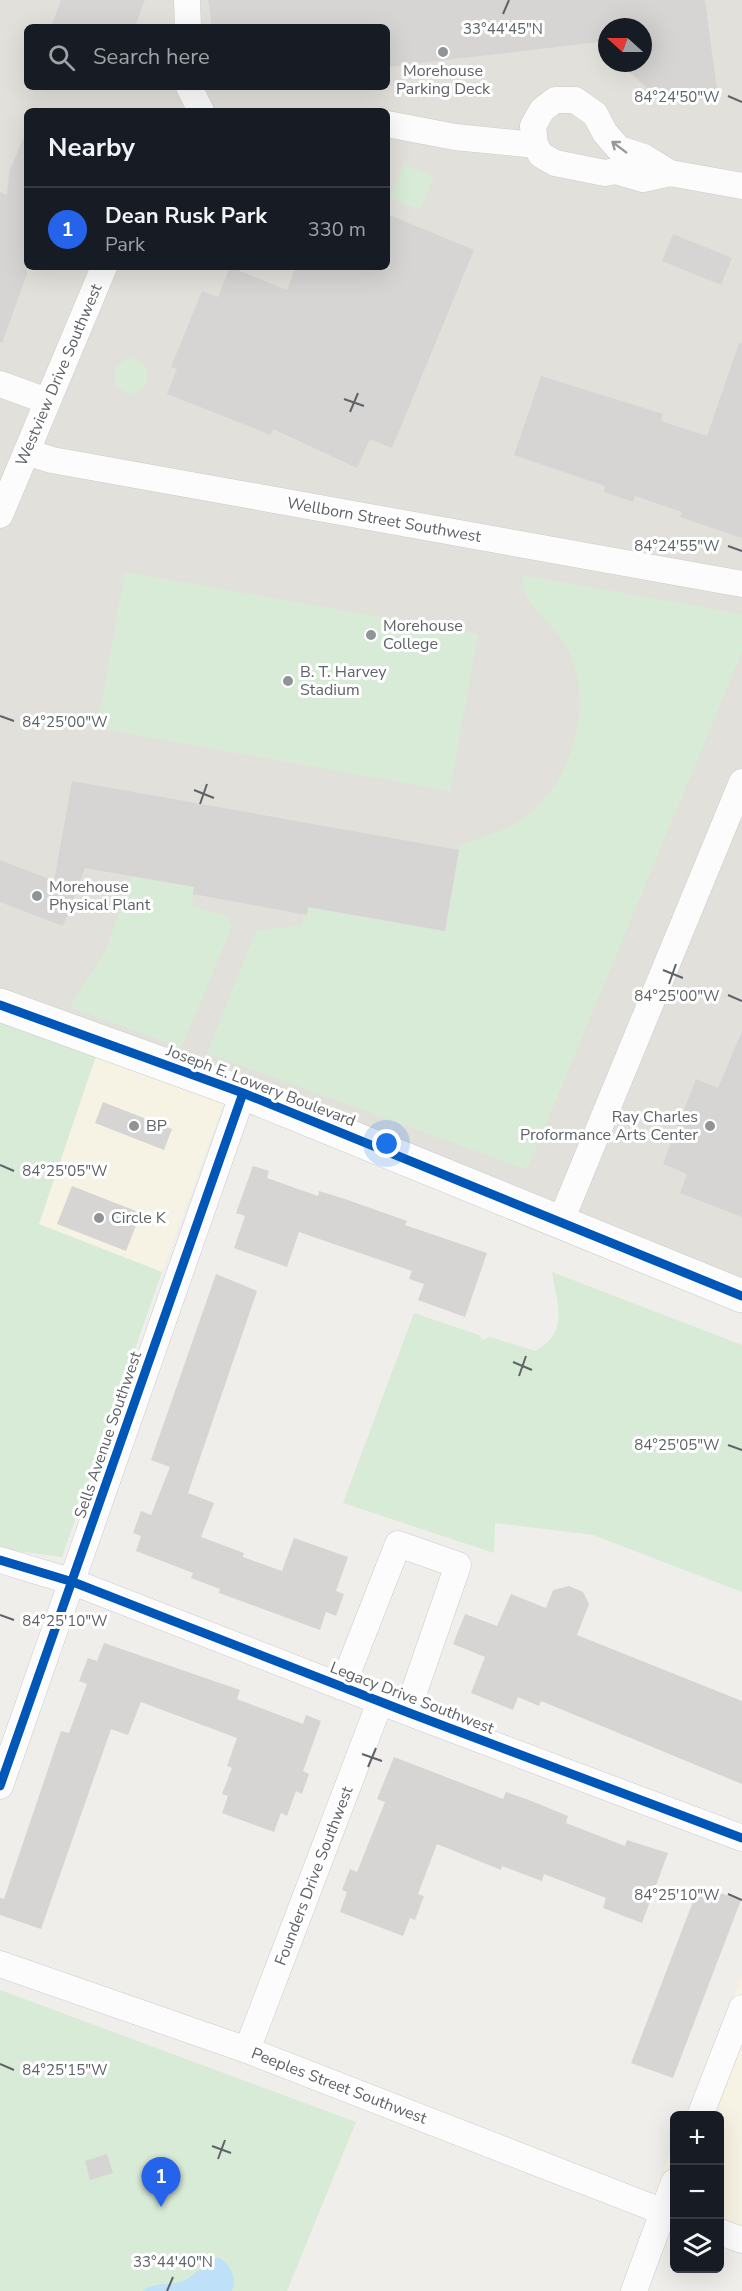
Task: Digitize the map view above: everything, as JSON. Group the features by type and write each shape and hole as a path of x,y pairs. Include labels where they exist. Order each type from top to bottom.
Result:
{"main road":[{"name":"Joseph E. Lowery Boulevard","path":"0,1005 243,1093 742,1296"}],"street":[{"path":"187,0 188,24"},
{"path":"190,90 200,108"},
{"path":"670,173 643,179 616,171 605,174 547,160 535,145 533,126 542,110 555,100 575,100 595,114 604,133 619,149 644,157 670,173 742,186"},
{"path":"390,125 455,137 535,145"},
{"name":"Westview Drive Southwest","path":"0,515 103,270"},
{"path":"0,384 46,401"},
{"name":"Wellborn Street Southwest","path":"26,452 52,460 742,584"},
{"path":"560,1223 742,782"},
{"name":"Sells Avenue Southwest","path":"0,1786 243,1093"},
{"path":"342,1687 398,1544 458,1565 407,1712"},
{"name":"Legacy Drive Southwest","path":"0,1560 73,1582 380,1702 742,1838"},
{"name":"Founders Drive Southwest","path":"247,2050 380,1702"},
{"name":"Peeples Street Southwest","path":"0,1964 247,2050 669,2214"},
{"path":"702,2111 742,2008"},
{"path":"634,2291 669,2214"},
{"path":"724,2234 742,2241"}],"shaded area":[{"name":"Morehouse College","path":"0,0 742,0 742,1291 0,1002"},
{"path":"97,1053 224,1102 162,1272 38,1224"},
{"path":"742,1976 742,2234 724,2227 724,2111 688,2111"},
{"path":"670,2154 670,2204 653,2197"}],"green space":[{"path":"403,164 434,177 420,210 390,198"},
{"path":"131,359 143,364 148,376 143,388 131,393 119,388 114,376 119,364"},
{"name":"B. T. Harvey Stadium","path":"125,572 478,634 450,791 97,728"},
{"path":"521,575 742,614 742,652 527,1170 207,1053 256,931 302,925 303,914 307,915 308,907 445,931 460,845 501,831 523,819 555,785 574,742 579,719 576,673 565,643 526,595"},
{"path":"131,876 194,887 192,906 227,916 232,927 181,1048 70,1007 107,948"},
{"path":"0,1010 97,1053 39,1224 162,1272 62,1557 0,1549"},
{"path":"552,1272 742,1345 742,1592 593,1535 495,1523 494,1553 343,1503 414,1313 479,1335 482,1340 490,1337 535,1351 546,1343 557,1326 558,1306"},
{"path":"0,1990 356,2122 287,2291 0,2291"}],"water":[{"path":"213,2258 223,2260 230,2267 234,2281 232,2291 143,2291 152,2286 185,2280"}],"building":[{"path":"61,0 145,0 136,24 52,24"},
{"name":"Morehouse Parking Deck","path":"208,0 705,0 718,98 665,105 630,72 652,72 652,18 598,18 598,42 390,67 390,24 212,24"},
{"path":"24,137 24,270 27,270 27,274 2,343 0,342 0,192 7,195 9,172"},
{"path":"390,215 474,250 392,448 370,439 357,468 273,429 271,435 167,394 177,369 171,367 202,291 218,297 229,270 237,270 287,290 295,270 390,270"},
{"path":"673,234 732,258 721,285 662,261"},
{"path":"739,343 742,343 742,538 680,517 682,512 635,496 633,502 604,492 605,486 514,455 541,376 663,414 661,421 707,436"},
{"path":"72,781 459,850 445,931 308,907 307,915 193,894 194,887 85,868 63,926 0,902 0,860 54,881"},
{"name":"Ray Charles Proformance Arts Center","path":"742,1031 742,1217 680,1193 687,1174 663,1164 696,1079 718,1088"},
{"name":"BP","path":"103,1102 172,1129 164,1150 95,1123"},
{"path":"253,1166 269,1171 267,1178 318,1196 319,1191 348,1200 407,1221 405,1225 487,1253 465,1317 418,1300 424,1284 409,1279 412,1271 299,1232 287,1267 234,1248 245,1216 236,1213"},
{"name":"Circle K","path":"72,1186 141,1213 126,1251 57,1224"},
{"path":"216,1274 257,1291 188,1493 214,1503 201,1537 244,1553 243,1557 282,1571 294,1538 348,1557 336,1591 344,1594 336,1616 326,1612 320,1630 219,1593 220,1589 191,1578 193,1573 136,1551 141,1536 133,1533 141,1511 151,1515 170,1467 151,1460"},
{"path":"569,1586 583,1592 589,1604 577,1635 742,1701 742,1784 541,1701 539,1706 518,1697 513,1710 471,1693 485,1657 453,1644 465,1614 497,1626 511,1594 546,1608 553,1590"},
{"path":"104,1643 240,1690 237,1699 303,1724 306,1715 321,1721 303,1771 309,1774 302,1794 296,1791 287,1816 281,1813 274,1832 222,1813 228,1796 222,1794 232,1768 227,1766 237,1738 141,1702 128,1735 111,1729 41,1929 0,1915 0,1898 4,1899 61,1731 69,1733 87,1684 79,1681 88,1658 97,1661"},
{"path":"394,1757 503,1799 506,1792 529,1800 568,1816 566,1823 625,1846 627,1840 668,1853 642,1923 603,1908 606,1898 544,1874 542,1881 502,1866 501,1870 437,1844 418,1894 424,1896 415,1920 410,1918 403,1936 340,1912 347,1892 342,1890 350,1869 357,1872 385,1802 377,1799"},
{"path":"699,1886 741,1900 673,2078 631,2063"},
{"path":"107,2154 113,2173 90,2180 85,2161"}],"cycle path":[{"path":"0,1005 243,1093 742,1296"},
{"path":"0,1786 243,1093"},
{"path":"0,1560 73,1582 412,1714 742,1838"}],"place":[{"name":"Morehouse Parking Deck","path":"443,52"},
{"name":"Morehouse College","path":"371,635"},
{"name":"B. T. Harvey Stadium","path":"288,681"},
{"name":"Morehouse Physical Plant","path":"37,896"},
{"name":"BP","path":"134,1126"},
{"name":"Ray Charles Proformance Arts Center","path":"710,1126"},
{"name":"Circle K","path":"99,1218"},
{"name":"Dean Rusk Park","path":"161,2207"}]}
